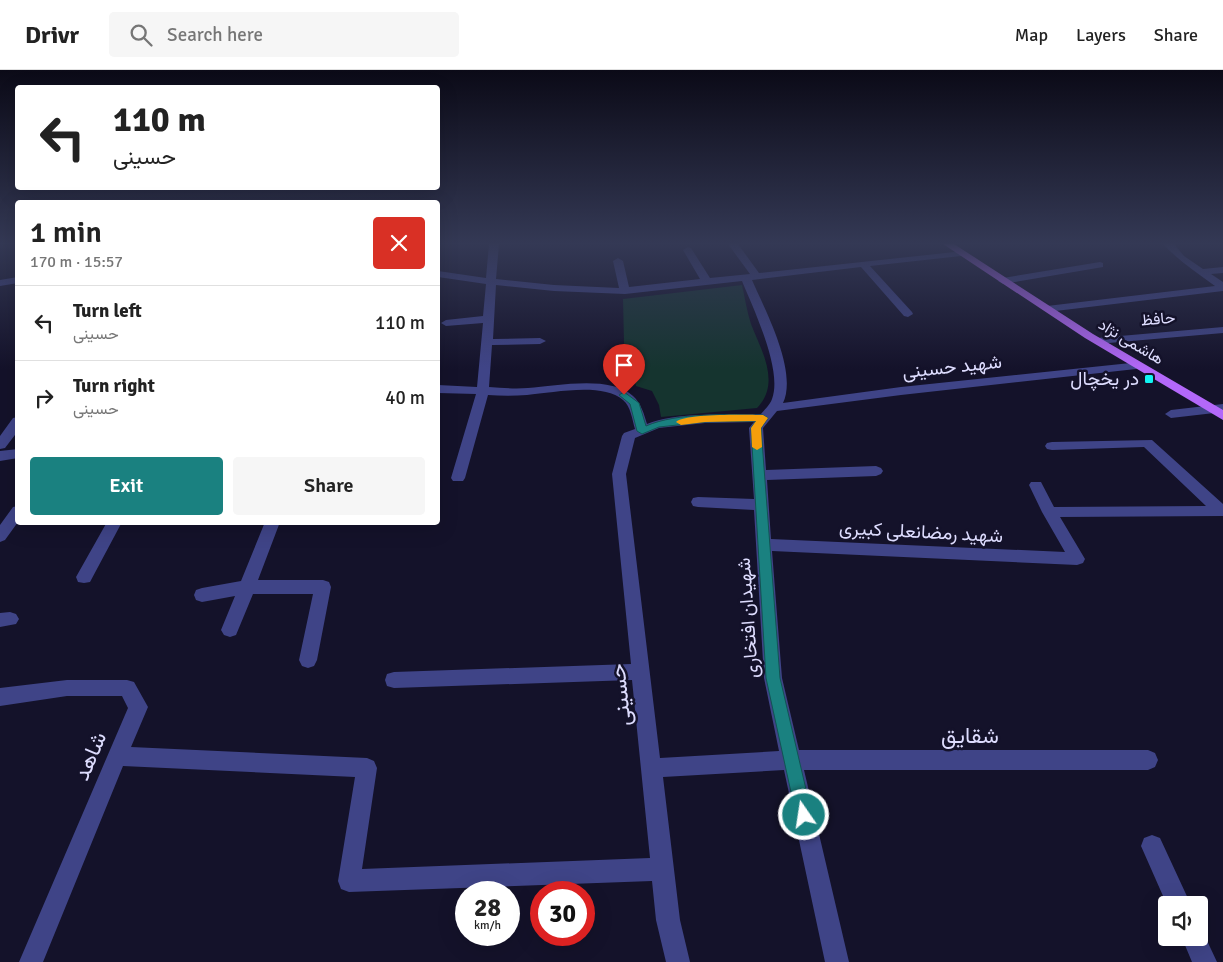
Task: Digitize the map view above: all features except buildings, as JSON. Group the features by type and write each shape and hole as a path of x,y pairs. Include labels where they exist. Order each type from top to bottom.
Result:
{"main road":[{"name":"هاشمی نژاد","path":"1010,286 1136,365 1219,411"}],"street":[{"path":"458,478 483,391 492,286"},
{"path":"525,286 594,291 626,291 674,286"},
{"path":"625,286 626,291"},
{"name":"شهیدان افتخاری","path":"754,286 781,376 780,395 756,428 773,678 837,962"},
{"path":"882,286 908,314"},
{"path":"1047,309 1223,288"},
{"path":"446,323 489,319"},
{"name":"حافظ","path":"1097,341 1223,330"},
{"path":"487,342 540,341"},
{"name":"شهید حسینی","path":"768,413 901,391 1136,365"},
{"path":"440,388 515,392 576,387 607,389 624,395 634,403 642,431"},
{"path":"1171,414 1219,411"},
{"name":"حسینی","path":"678,962 668,920 619,474 629,436 658,424 768,413"},
{"path":"0,445 15,425"},
{"path":"1052,446 1147,443 1222,511"},
{"path":"0,456 15,454"},
{"path":"759,475 876,471"},
{"path":"1036,485 1049,512 1222,511"},
{"path":"698,502 761,505"},
{"name":"شهید رمضانعلی کبیری","path":"764,545 1077,559 1049,512"},
{"path":"0,536 15,515"},
{"path":"84,577 113,525"},
{"path":"230,630 272,525"},
{"path":"202,595 247,587 323,587 308,660"},
{"path":"394,680 641,672"},
{"name":"شاهد","path":"0,696 67,688 127,688 138,707 31,962"},
{"path":"117,756 367,768 349,881 663,869"},
{"name":"شقایق","path":"652,768 792,760 1148,760"},
{"path":"1152,846 1175,896"},
{"path":"1198,946 1205,962"}],"green space":[{"path":"742,286 750,319 764,356 769,378 764,398 757,408 661,417 659,405 652,391 636,386 624,343 623,299"}],"slow traffic":[{"path":"681,422 705,419 763,418 756,428 757,447"}],"place":[{"name":"در یخچال","path":"1149,379"}],"route":[{"path":"624,395 634,403 642,431 658,424 705,419 763,418 756,428 773,678 804,815"}]}
